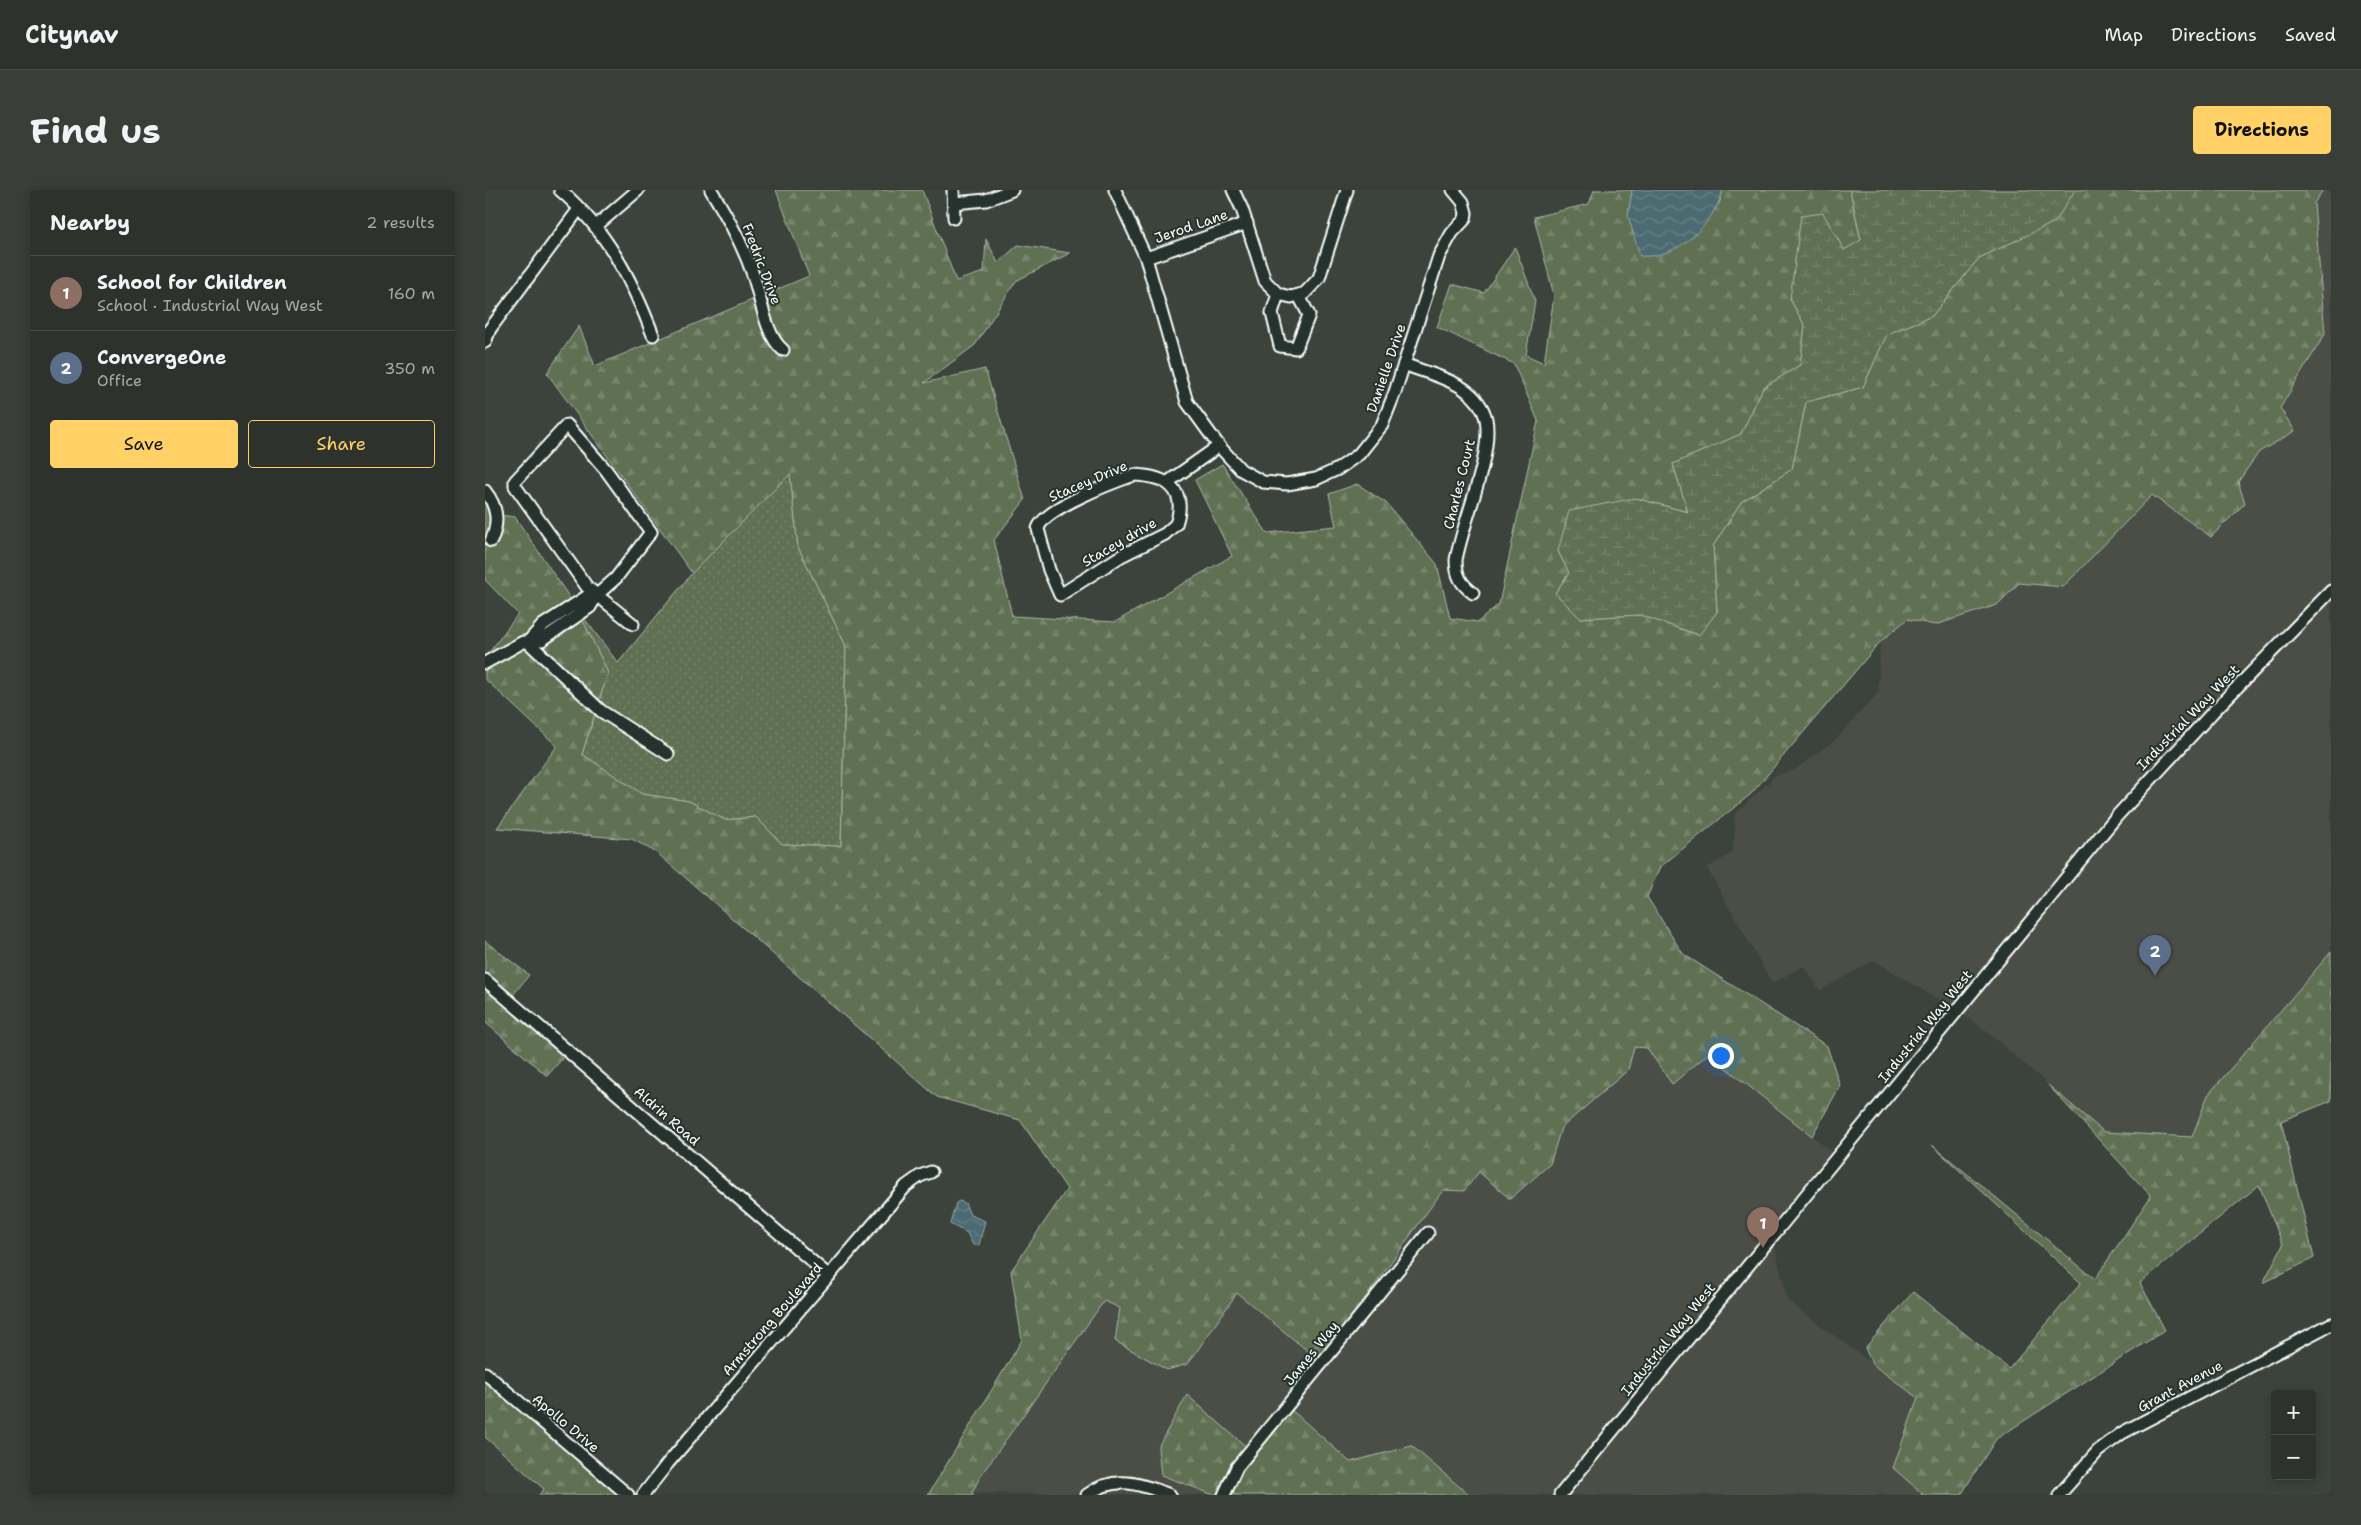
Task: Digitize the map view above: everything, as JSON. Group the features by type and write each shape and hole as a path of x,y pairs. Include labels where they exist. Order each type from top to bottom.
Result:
{"street":[{"path":"560,190 596,226 628,274 653,335"},
{"path":"596,226 638,190"},
{"name":"Fredric Drive","path":"711,190 742,246 769,328 778,346 783,350"},
{"path":"953,190 954,218"},
{"path":"954,203 986,200 1012,190"},
{"name":"Danielle Drive","path":"1115,190 1146,258 1187,402 1219,446 1241,470 1263,482 1280,484 1296,484 1326,475 1353,460 1377,433 1387,416 1439,256 1452,233 1465,219 1466,213 1463,202 1453,190"},
{"path":"1233,190 1247,223 1263,276 1278,294 1291,297 1299,296 1311,289 1319,278 1347,190"},
{"path":"485,342 490,329 579,209"},
{"name":"Jerod Lane","path":"1146,258 1247,223"},
{"path":"1278,294 1272,313 1280,346 1296,348 1309,315 1299,296"},
{"name":"Charles Court","path":"1404,364 1463,389 1477,402 1485,415 1486,438 1483,459 1456,560 1457,575 1461,584 1473,593"},
{"path":"485,663 523,642 542,640 590,607 597,595 616,578 651,532 606,470 567,425 514,483 587,587 597,595 633,624"},
{"path":"1168,482 1219,446"},
{"name":"Stacey Drive","path":"1049,570 1038,529 1040,522 1046,516 1070,502 1134,475 1156,477 1168,482"},
{"name":"Stacey drive","path":"1049,570 1060,594 1121,556 1169,531 1177,520 1179,503 1175,492 1168,482"},
{"path":"485,491 493,503 497,521 491,541"},
{"name":"Industrial Way West","path":"1560,1495 2116,817 2195,731 2331,591"},
{"path":"530,642 601,711 669,754"},
{"name":"Aldrin Road","path":"485,980 829,1276"},
{"name":"Armstrong Boulevard","path":"643,1495 668,1463 906,1186 920,1176 931,1172"},
{"name":"James Way","path":"1224,1495 1237,1468 1428,1233"},
{"name":"Grant Avenue","path":"2059,1495 2098,1451 2122,1433 2331,1324"},
{"name":"Apollo Drive","path":"485,1373 628,1495"},
{"path":"1087,1495 1100,1487 1120,1482 1139,1483 1170,1495"}],"shaded area":[{"path":"2323,190 2331,190 2331,952 2208,1095 2192,1137 2104,1132 1979,1025 1874,960 1820,991 1804,966 1772,983 1707,868 1732,853 1735,830 1734,815 1776,775 1796,769 1835,740 1878,693 1880,642 1907,619 1936,625 1997,605 2019,583 2063,587 2152,495 2211,537 2238,482 2259,452 2295,431 2280,408 2325,334 2314,203"},
{"path":"1634,1047 1708,1054 1835,1154 1771,1233 1788,1301 1918,1398 1893,1468 1923,1493 1921,1495 1469,1495 1412,1446 1350,1462 1286,1405 1250,1451 1161,1475 1214,1495 972,1493 981,1475 1104,1301 1120,1308 1188,1364 1237,1293 1320,1361 1443,1190 1464,1191 1479,1172 1511,1199 1550,1164 1561,1128 1628,1070"}],"green space":[{"path":"776,190 922,190 956,281 984,272 986,239 998,263 1018,245 1070,253 1016,281 975,345 924,383 985,369 1025,500 994,540 1012,616 1115,622 1232,556 1195,480 1222,464 1267,533 1336,526 1329,494 1357,484 1386,503 1437,564 1450,618 1478,622 1499,604 1538,421 1514,364 1437,327 1452,284 1484,293 1515,247 1535,301 1526,355 1544,363 1554,296 1534,217 1589,204 1594,190 1632,190 1628,216 1719,204 1723,190 1850,190 1861,241 1844,250 1823,214 1790,299 1805,326 1800,365 1763,388 1741,434 1673,464 1688,512 1635,498 1558,551 1569,573 1555,593 1580,618 1640,615 1698,635 1717,612 1713,546 1741,502 1792,469 1806,402 1863,387 1887,334 1932,316 1979,258 2054,222 2075,190 2323,190 2314,203 2325,334 2280,408 2295,431 2259,452 2238,482 2245,503 2211,537 2152,495 2063,587 2019,583 1997,605 1935,625 1907,619 1880,642 1751,794 1660,867 1647,897 1683,954 1827,1046 1840,1086 1812,1136 1708,1054 1672,1084 1647,1048 1634,1047 1628,1070 1561,1128 1550,1164 1510,1199 1479,1172 1464,1191 1443,1190 1320,1361 1237,1293 1188,1364 1167,1370 1115,1341 1120,1308 1104,1301 981,1475 972,1493 974,1495 928,1495 1022,1340 1011,1271 1067,1189 1020,1120 937,1097 657,853 632,839 497,828 557,746 485,679 485,658 518,614 485,580 485,487 499,515 515,517 578,610 608,673 582,754 642,794 689,801 725,820 756,817 782,844 841,846 846,646 798,547 790,474 692,573 547,373 579,326 595,366 809,276"},
{"path":"1850,190 2075,190 2055,222 1979,258 1932,316 1887,334 1863,387 1806,402 1792,469 1741,502 1713,546 1717,612 1699,635 1640,615 1580,618 1555,593 1569,573 1558,551 1569,511 1635,498 1688,512 1673,464 1741,434 1763,388 1800,365 1805,326 1790,299 1801,216 1823,213 1844,250 1861,240"},
{"path":"790,473 798,547 846,646 841,846 782,844 756,817 725,820 689,801 642,794 582,754 608,673 578,610 618,663 692,573"},
{"path":"485,941 529,975 509,1000 569,1051 547,1076 485,1022"},
{"path":"2331,952 2331,1101 2281,1121 2314,1258 2263,1283 2283,1245 2259,1185 2140,1283 2165,1330 1996,1439 1961,1495 1921,1495 1922,1493 1893,1468 1918,1398 1872,1364 1865,1348 1913,1292 2009,1369 2081,1283 1932,1145 2095,1279 2151,1196 2048,1085 2104,1132 2192,1137 2208,1095"},
{"path":"485,1372 622,1495 539,1495 544,1489 485,1437"},
{"path":"1187,1395 1250,1450 1286,1405 1350,1462 1412,1446 1469,1495 1214,1495 1161,1475 1158,1447"}],"water":[{"path":"1632,190 1723,190 1711,215 1703,227 1692,237 1680,246 1667,252 1654,256 1640,256 1628,216"},
{"path":"959,1201 965,1203 970,1215 985,1221 979,1245 973,1245 967,1233 950,1224 956,1203"}],"place":[{"name":"ConvergeOne","path":"2155,976"},
{"name":"School for Children","path":"1763,1248"}]}
